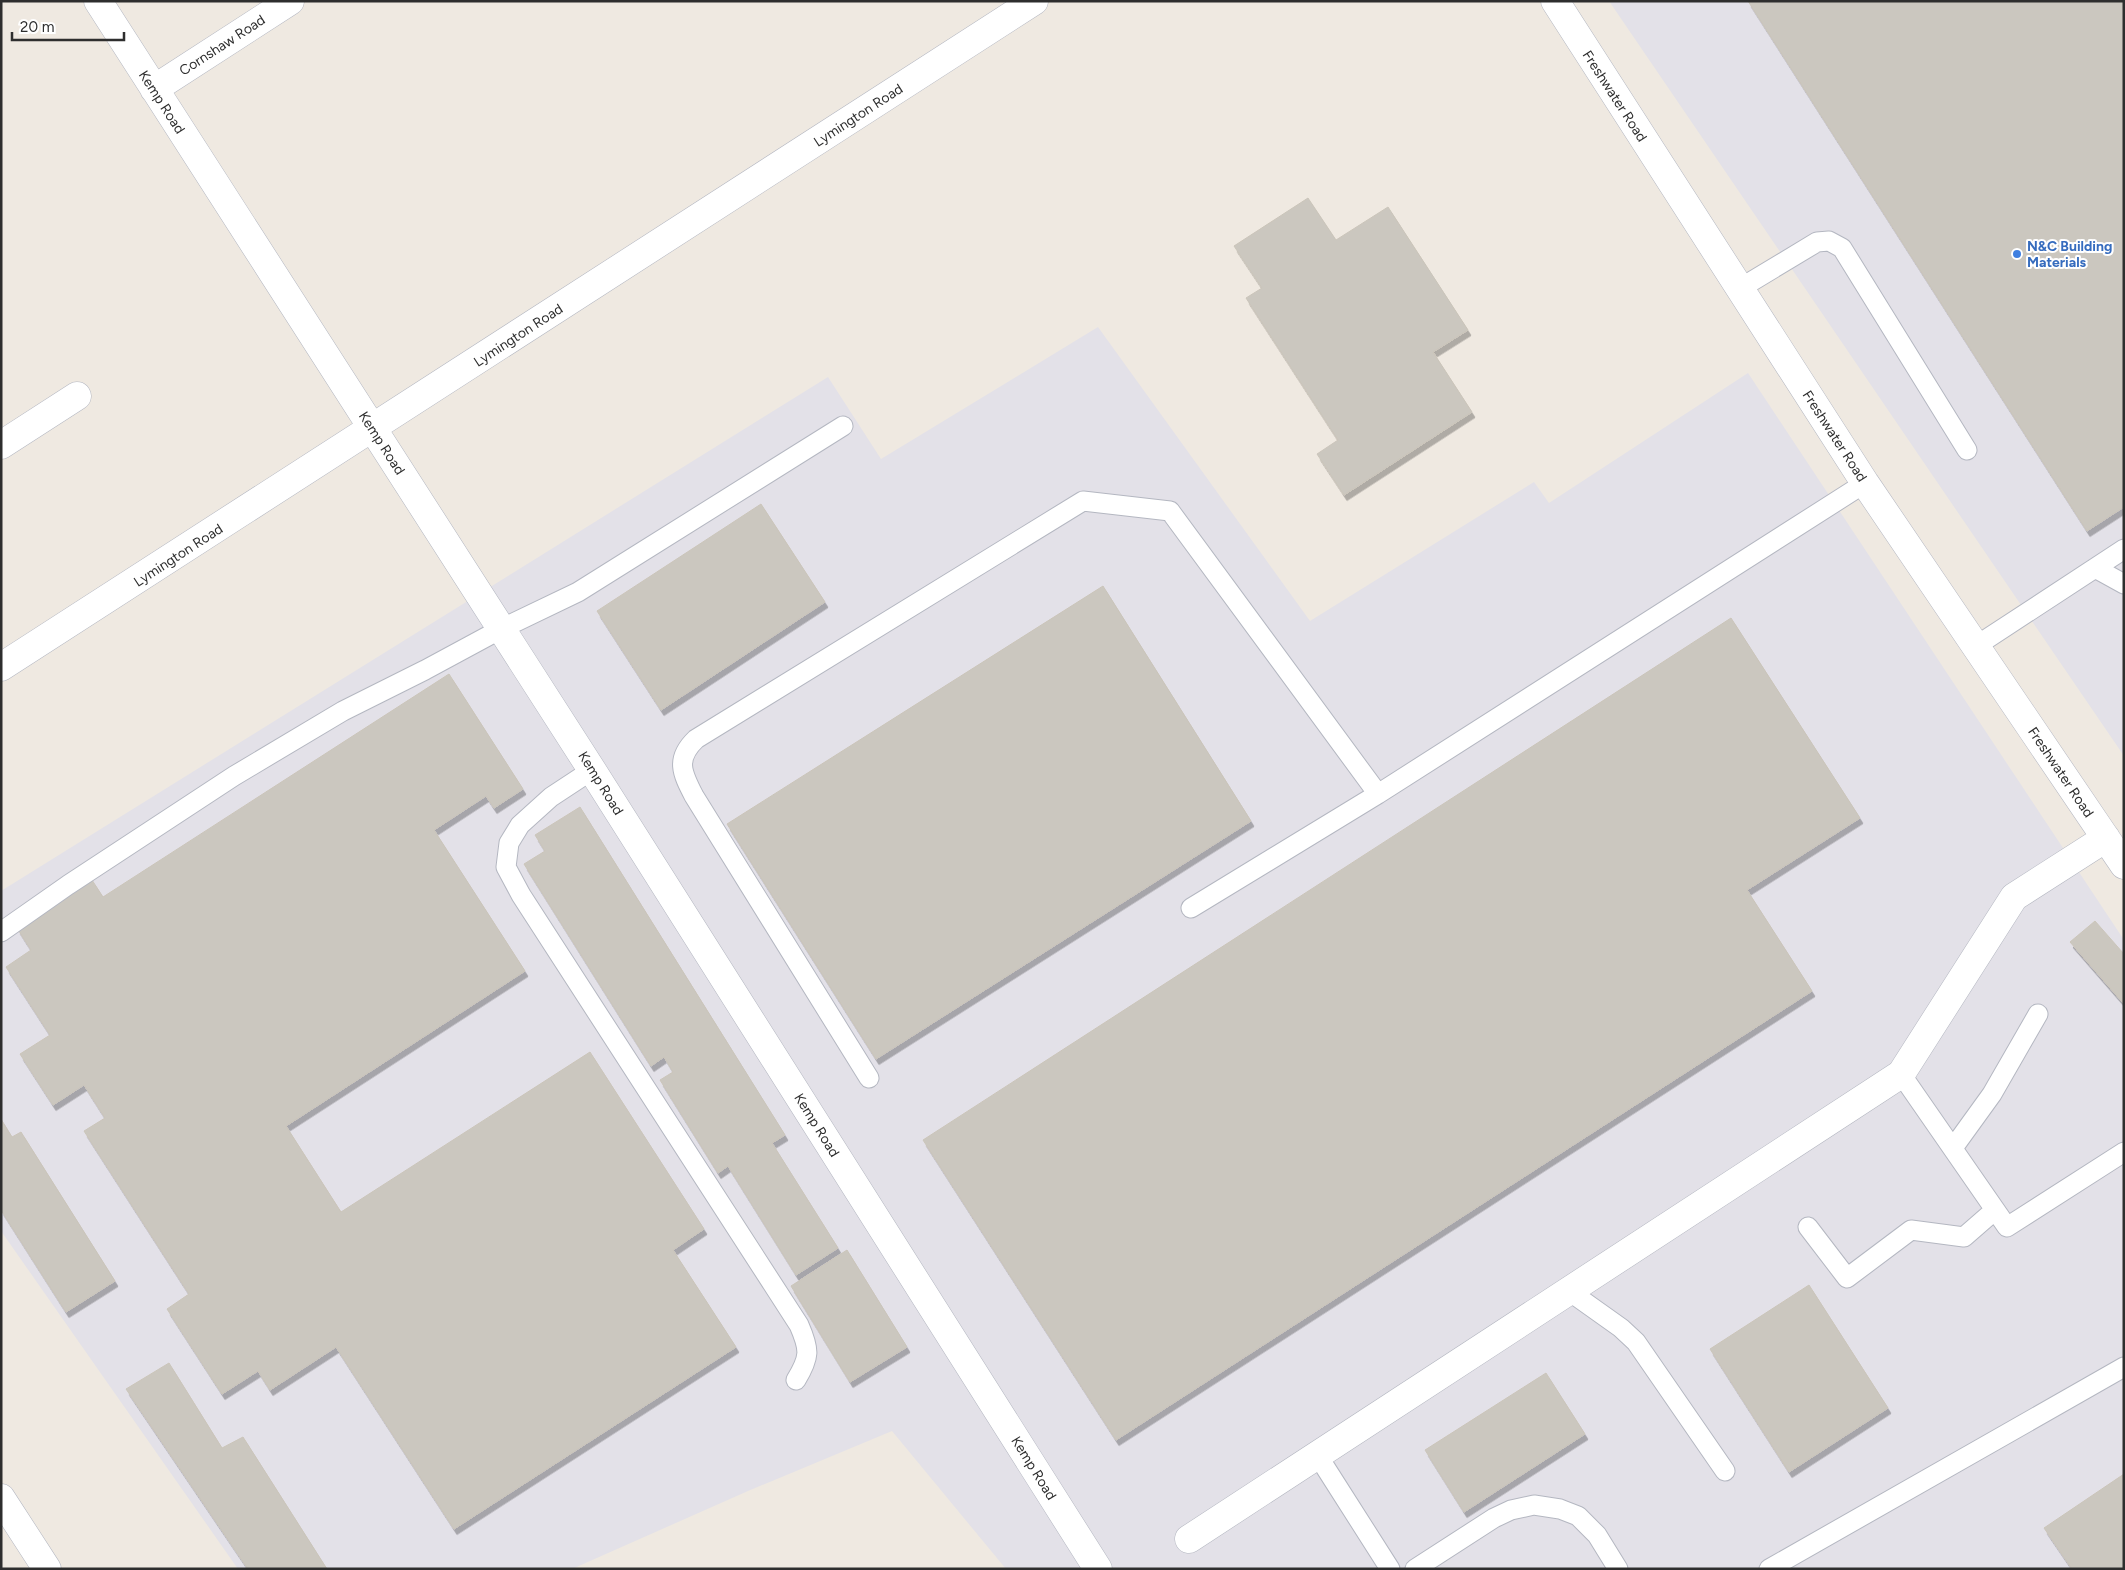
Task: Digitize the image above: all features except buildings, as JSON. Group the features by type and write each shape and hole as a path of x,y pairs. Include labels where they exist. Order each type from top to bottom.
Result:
{"street":[{"name":"Kemp Road","path":"98,1 592,770 1098,1569"},
{"name":"Cornshaw Road","path":"154,89 290,1"},
{"name":"Lymington Road","path":"1,668 1034,1"},
{"name":"Freshwater Road","path":"1555,1 1865,483 2124,865"},
{"path":"1,445 77,396"},
{"path":"1189,1539 1901,1074 2014,897 2106,838"},
{"path":"1,1498 48,1569"}],"lane":[{"path":"1740,289 1817,242 1829,241 1842,248 1967,450"},
{"path":"1,932 68,885 234,776 342,711 578,592 843,426"},
{"path":"1191,908 1378,794 1865,483"},
{"path":"869,1078 694,796 684,778 682,763 685,749 696,739 1083,501 1170,511 1378,794"},
{"path":"1976,646 2124,549"},
{"path":"2095,568 2124,584"},
{"path":"592,770 551,797 520,825 509,843 506,867 521,895 799,1325 806,1340 807,1351 806,1364 796,1380"},
{"path":"1953,1148 1992,1094 2038,1014"},
{"path":"1901,1074 2007,1227 2124,1152"},
{"path":"1808,1227 1848,1278 1911,1230 1964,1237 1995,1210"},
{"path":"1569,1291 1621,1328 1636,1342 1726,1471"},
{"path":"1769,1569 2124,1367"},
{"path":"1318,1456 1390,1569"},
{"path":"1415,1569 1494,1518 1511,1510 1534,1505 1560,1509 1578,1516 1597,1536 1618,1569"}],"shaded area":[{"path":"1609,1 2124,1 2124,756"},
{"path":"1098,327 1310,621 1534,482 1549,503 1748,373 2124,940 2124,1569 1006,1569 892,1431 748,1491 572,1569 238,1569 1,1231 1,891 828,377 881,459"}],"place":[{"name":"N&C Building Materials","path":"2017,254"}]}
